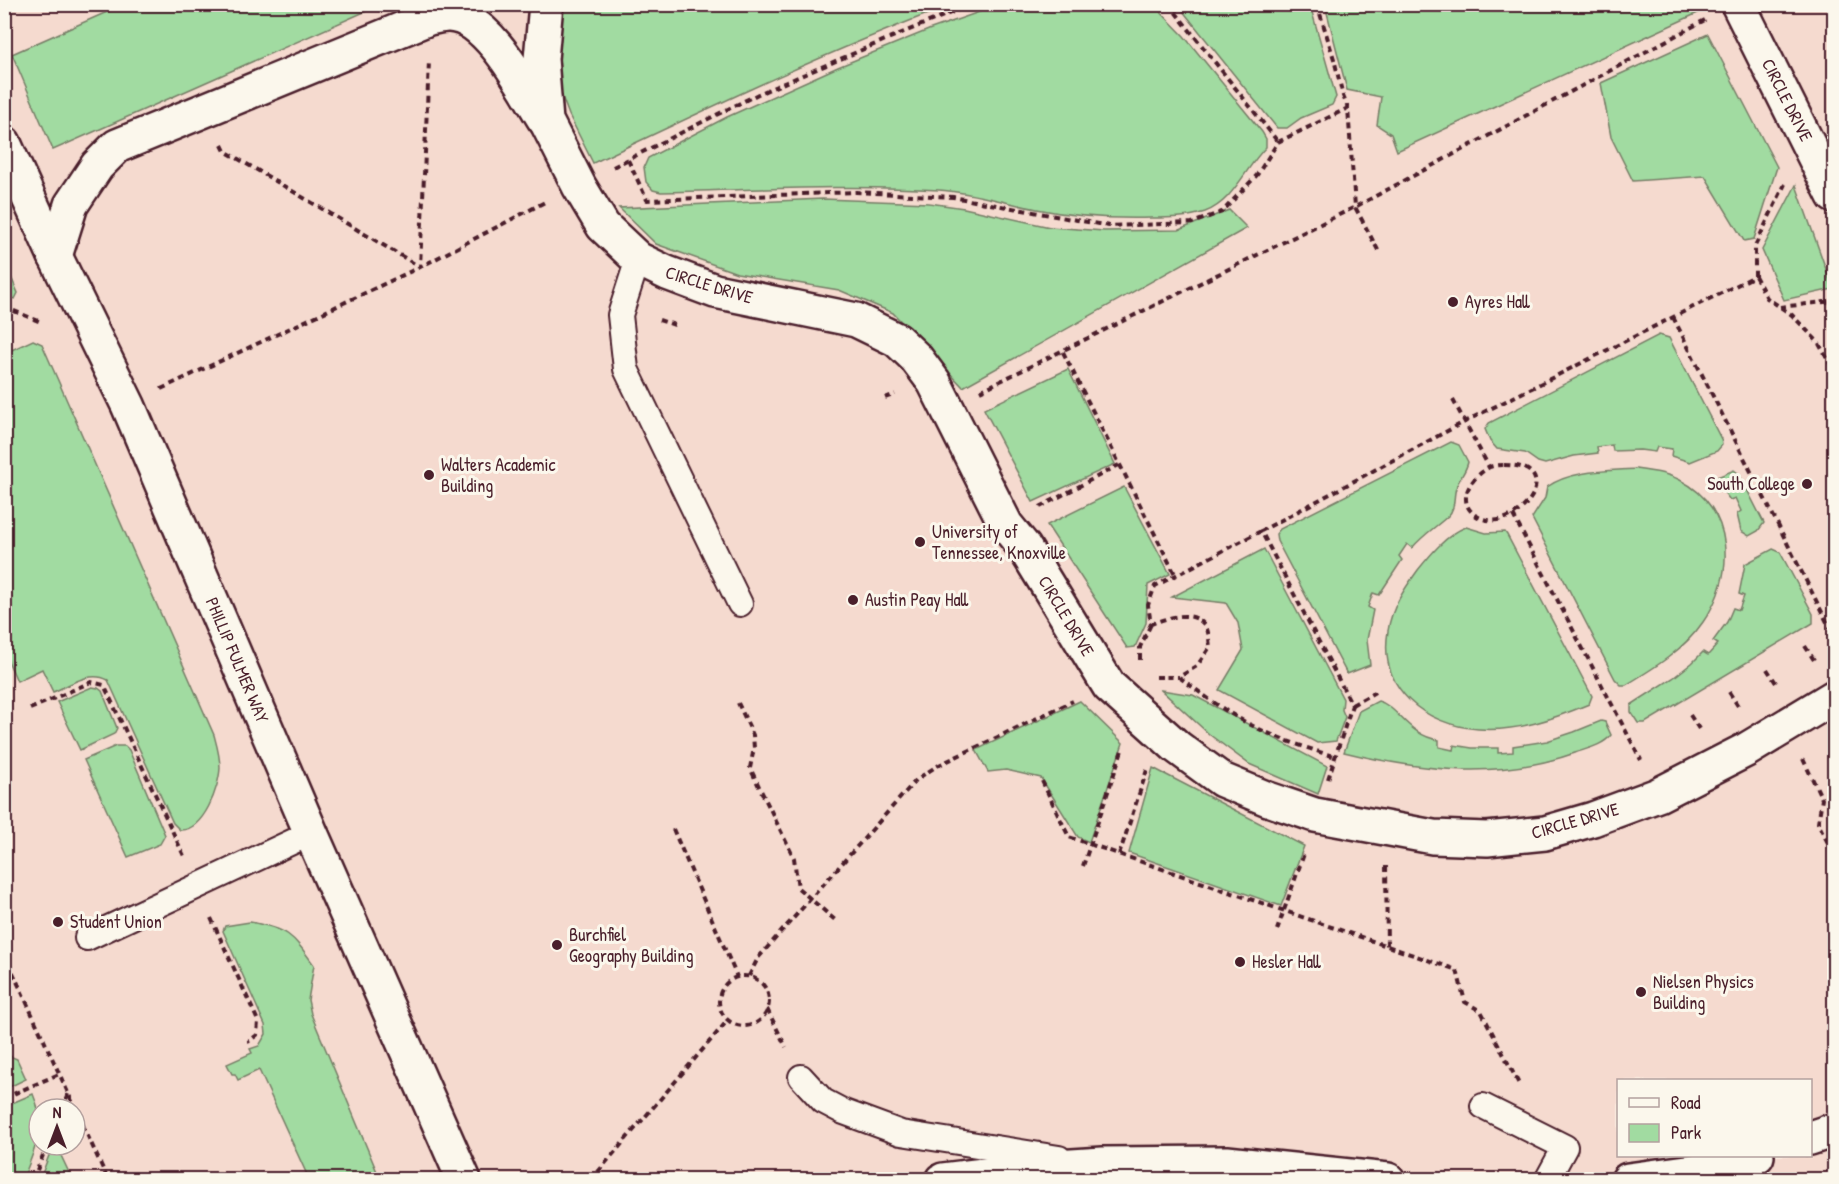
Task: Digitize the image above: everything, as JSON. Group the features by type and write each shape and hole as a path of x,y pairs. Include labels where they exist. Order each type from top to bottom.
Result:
{"street":[{"name":"CIRCLE DRIVE","path":"546,4 541,58 546,121 579,186 603,226 638,260 667,273 715,291 856,320 897,340 916,358 934,382 1006,525 1024,547 1109,686 1177,747 1222,780 1315,815 1433,837 1487,839 1545,833 1593,819 1658,795 1746,750 1828,685"},
{"name":"CIRCLE DRIVE","path":"1725,11 1834,196"},
{"path":"55,256 71,205 97,166 117,146 429,18 448,15 459,17 479,27 496,45 546,121"},
{"name":"PHILLIP FULMER WAY","path":"4,143 55,256 128,405 311,833 464,1179"},
{"path":"1812,1137 1834,1130"},
{"path":"1628,1179 1694,1171 1749,1157"},
{"path":"943,1179 1102,1164 1227,1163 1388,1179"}],"lane":[{"path":"638,260 620,315 626,369 740,604"},
{"path":"87,938 311,833"},
{"path":"801,1077 823,1101 844,1112 908,1135 1102,1164"},
{"path":"1483,1106 1565,1147 1547,1179"}],"path":[{"path":"611,168 758,94 973,4"},
{"path":"1169,4 1278,142"},
{"path":"1317,4 1348,108 1355,207 1379,252"},
{"path":"885,398 910,387 967,397 1355,207 1725,11"},
{"path":"420,267 429,61"},
{"path":"628,160 647,200 856,192 953,197 1109,226 1192,223 1222,212 1257,175 1278,142 1348,108"},
{"path":"204,110 225,151 420,267"},
{"path":"1785,183 1755,246 1755,276 1767,298 1792,315 1818,342 1834,371"},
{"path":"128,405 420,267 548,200"},
{"path":"1140,665 1140,647 1151,624 1148,605 1155,586 1464,422 1755,276"},
{"path":"1780,307 1834,301"},
{"path":"4,307 41,322"},
{"path":"1673,317 1834,636"},
{"path":"659,320 678,326"},
{"path":"1063,351 1176,576"},
{"path":"1453,400 1489,467"},
{"path":"1006,525 1119,465"},
{"path":"1519,465 1528,469 1535,479 1534,494 1513,515 1485,519 1472,513 1468,507 1467,491 1489,467 1519,465"},
{"path":"1513,515 1642,762"},
{"path":"1261,531 1352,705"},
{"path":"1148,671 1156,676 1179,677 1197,666 1210,647 1206,627 1194,618 1174,616 1151,624"},
{"path":"1805,646 1828,685"},
{"path":"1767,669 1783,694"},
{"path":"1179,677 1210,700 1249,724 1292,743 1336,757"},
{"path":"30,709 91,682 100,683 107,688 258,1021 257,1035 248,1042"},
{"path":"1277,930 1352,705 1375,692"},
{"path":"1729,692 1745,717"},
{"path":"749,976 758,958 917,779 938,766 1071,701"},
{"path":"738,704 753,735 754,748 750,768 794,858 798,888 835,920"},
{"path":"1690,715 1706,740"},
{"path":"1083,866 1122,750"},
{"path":"1801,755 1822,799 1818,823 1834,855"},
{"path":"1119,855 1150,761"},
{"path":"1042,782 1069,837 1457,970 1465,1002 1481,1011 1529,1102 1550,1116 1542,1135"},
{"path":"673,829 737,977"},
{"path":"1386,858 1387,946"},
{"path":"4,953 108,1179"},
{"path":"749,976 757,980 767,992 769,1001 767,1009 764,1016 751,1024 735,1024 728,1020 720,1006 719,998 726,984 737,977 749,976"},
{"path":"767,1009 801,1077"},
{"path":"591,1179 728,1020"},
{"path":"4,1098 59,1074"},
{"path":"66,1097 68,1093"},
{"path":"33,1179 42,1157"}],"shaded area":[{"name":"University of Tennessee, Knoxville","path":"5,5 1834,5 1834,1179 5,1180"}],"green space":[{"path":"125,4 380,5 53,150 12,54"},
{"path":"558,5 951,5 815,60 593,163 569,115 556,81"},
{"path":"999,5 1154,5 1184,36 1262,132 1266,139 1266,147 1232,192 1215,207 1198,214 1171,218 1080,216 939,190 835,187 661,192 653,190 646,182 644,167 648,158 727,117 838,67 931,29"},
{"path":"1178,5 1310,5 1336,97 1332,105 1301,118 1287,128 1277,128"},
{"path":"1325,5 1698,5 1700,12 1397,151 1391,134 1377,125 1381,97 1347,90"},
{"path":"1708,34 1777,167 1754,239 1744,241 1705,176 1633,181 1611,137 1601,83"},
{"path":"1796,185 1833,289 1784,300 1762,250"},
{"path":"823,199 929,203 964,208 1050,227 1104,231 1179,230 1229,210 1247,228 963,387 893,313 839,290 737,273 656,244 619,208"},
{"path":"4,261 18,293 15,299 5,297"},
{"path":"1659,335 1669,338 1721,439 1722,445 1717,451 1690,462 1671,456 1672,449 1657,447 1655,452 1613,451 1612,445 1597,447 1598,453 1574,456 1545,464 1525,453 1497,449 1490,441 1485,429 1489,423"},
{"path":"33,340 42,344 214,735 220,764 217,786 203,816 189,828 180,830 173,823 108,680 101,677 87,678 53,692 42,669 17,681 5,654 5,353"},
{"path":"1068,369 1115,464 1033,502 984,409"},
{"path":"1451,442 1459,445 1468,462 1456,488 1452,510 1412,548 1407,544 1399,556 1402,560 1379,595 1373,593 1368,607 1373,610 1367,640 1370,665 1347,674 1277,541 1276,534 1280,529"},
{"path":"1636,469 1670,476 1698,492 1711,508 1720,525 1725,564 1714,604 1695,632 1678,650 1658,665 1626,685 1621,685 1615,679 1532,518 1545,498 1547,487 1557,481 1590,472"},
{"path":"1734,470 1739,474 1764,523 1758,531 1749,536 1741,531 1737,514 1741,511 1735,498 1730,500 1715,481 1717,477"},
{"path":"1124,487 1170,574 1148,585 1146,623 1135,647 1127,648 1047,525"},
{"path":"1466,527 1486,533 1505,532 1592,696 1589,704 1535,723 1507,728 1478,729 1459,726 1424,712 1409,700 1398,686 1390,670 1387,652 1388,631 1395,606 1413,577 1433,552 1452,535"},
{"path":"1264,549 1343,699 1342,710 1345,717 1336,741 1317,743 1219,690 1243,650 1238,623 1226,603 1172,597"},
{"path":"1773,549 1780,552 1813,614 1813,623 1645,723 1638,723 1631,712 1631,705 1673,678 1703,652 1708,655 1718,644 1713,641 1727,622 1733,608 1739,610 1744,596 1739,594 1745,564"},
{"path":"92,687 102,691 117,728 114,734 80,750 57,702"},
{"path":"1161,690 1193,695 1327,766 1318,794 1249,764 1210,735"},
{"path":"1080,701 1123,743 1089,842 1078,837 1041,778 1006,770 988,772 976,750"},
{"path":"1378,701 1391,708 1419,733 1439,740 1439,747 1453,750 1454,745 1498,748 1498,753 1513,752 1513,746 1547,741 1601,721 1605,722 1611,735 1594,746 1575,753 1518,767 1489,770 1431,768 1344,752 1359,711"},
{"path":"116,746 125,746 129,750 165,835 160,844 128,857 84,760"},
{"path":"1153,768 1304,846 1281,906 1129,853"},
{"path":"250,922 273,927 288,934 314,965 308,1000 311,1014 380,1179 309,1179 259,1070 238,1080 235,1074 232,1074 227,1064 252,1053 250,1049 259,1046 266,1034 265,1025 223,931 225,926"},
{"path":"5,1054 17,1059 26,1079 5,1089"},
{"path":"33,1094 34,1097 27,1097 27,1157 31,1157 23,1179 5,1179 5,1106"},
{"path":"48,1157 62,1157 72,1179 40,1179"}],"place":[{"name":"Ayres Hall","path":"1453,302"},
{"name":"Walters Academic Building","path":"429,475"},
{"name":"South College","path":"1807,484"},
{"name":"University of Tennessee, Knoxville","path":"920,542"},
{"name":"Austin Peay Hall","path":"853,600"},
{"name":"Student Union","path":"58,922"},
{"name":"Burchfiel Geography Building","path":"557,945"},
{"name":"Hesler Hall","path":"1240,962"},
{"name":"Nielsen Physics Building","path":"1641,992"}]}
